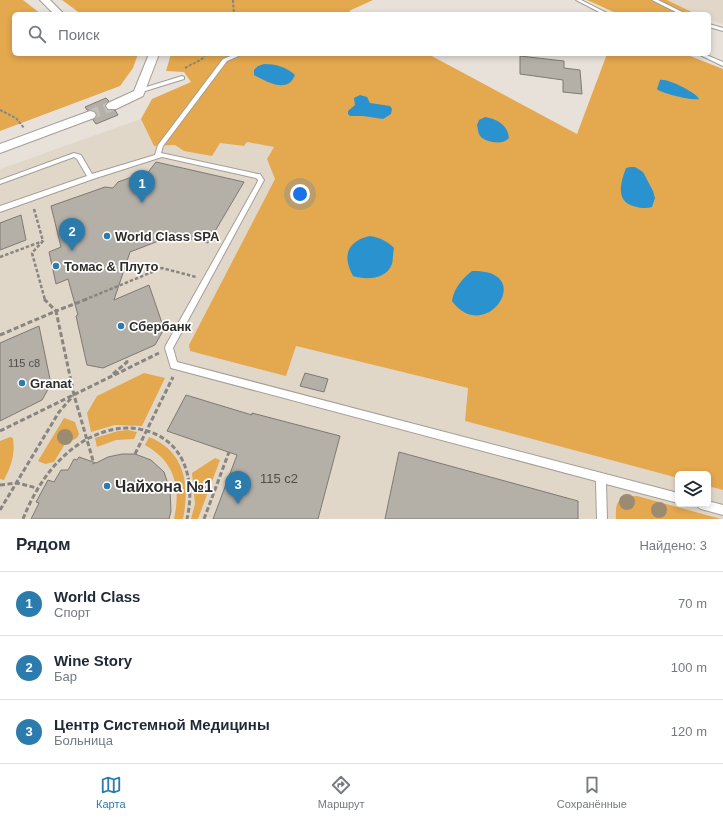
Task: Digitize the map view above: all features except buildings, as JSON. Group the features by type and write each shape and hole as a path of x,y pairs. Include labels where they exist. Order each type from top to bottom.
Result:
{"street":[{"path":"45,0 57,12"},
{"path":"112,106 134,97 142,90 153,56"},
{"path":"0,149 90,115"}],"lane":[{"path":"578,0 603,12"},
{"path":"654,0 680,12"},
{"path":"711,26 723,30"},
{"path":"158,155 160,146 225,60 236,56"},
{"path":"705,56 723,64"},
{"path":"142,90 182,78"},
{"path":"0,182 74,155 79,157 91,177"},
{"path":"0,209 158,155 164,155 255,175 260,178 260,183 169,348 174,365 675,497"},
{"path":"601,478 602,519"},
{"path":"711,507 723,510"}],"path":[{"path":"234,0 234,12"},
{"path":"182,78 179,74 204,56"},
{"path":"0,110 16,118 24,127 25,140"},
{"path":"31,198 43,240"},
{"path":"0,257 43,240"},
{"path":"43,240 32,253 43,298 56,311 74,394 94,464"},
{"path":"0,335 162,268 207,280"},
{"path":"0,431 169,348"},
{"path":"110,377 128,362 126,358"},
{"path":"135,454 179,366"},
{"path":"0,510 2,504 17,483 59,412 74,394"},
{"path":"23,519 37,488 56,463 71,450 87,439 108,431 122,428 135,428 147,430 168,440 182,458 189,478 190,489 187,519"},
{"path":"204,519 229,452"},
{"path":"0,485 17,483 37,488"}],"shaded area":[{"path":"0,0 23,0 38,12 12,12 12,56 137,56 133,68 120,86 0,131"},
{"path":"62,0 373,0 349,11 350,12 78,12"},
{"path":"587,0 667,0 692,12 614,12"},
{"path":"667,0 723,0 723,24 711,20 711,12 693,12"},
{"path":"170,56 432,56 577,134 606,56 690,56 723,69 723,490 711,487 711,471 675,471 675,477 465,421 468,388 296,346 286,376 190,351 189,345 275,179 267,159 274,147 247,142 244,146 220,143 212,156 184,151 175,145 154,146 141,119 152,99 191,82 184,72 166,71"},
{"path":"141,119 154,146 175,145 184,151 220,143 244,146 247,142 274,147 267,159 275,179 189,345 190,351 296,346 468,388 465,421 675,477 675,507 711,507 711,487 723,490 723,519 0,519 0,169"},
{"path":"144,373 165,378 142,426 115,425 91,432 87,413 97,396"},
{"path":"64,418 75,422 79,434 77,438 65,444 54,462 45,464 38,461"},
{"path":"128,430 137,432 134,439 116,440 97,447 95,438 118,431"},
{"path":"10,437 13,438 14,449 11,464 4,480 0,479 0,441"},
{"path":"149,437 161,443 170,451 182,470 186,494 183,519 174,519 177,496 173,476 163,459 145,445"},
{"path":"215,458 220,460 198,519 191,519 195,504 192,473"},
{"path":"637,496 721,519 616,519 617,504 626,497"}],"water":[{"path":"264,64 281,66 295,75 292,81 282,85 265,81 254,75 254,70 258,66"},
{"path":"660,80 669,81 681,86 693,93 699,99 684,98 659,91 657,89"},
{"path":"360,95 367,97 370,103 390,106 392,109 391,114 383,119 350,116 348,111 355,105 354,98"},
{"path":"485,117 494,119 501,123 507,130 509,138 503,142 495,142 487,141 481,137 477,125 479,120"},
{"path":"635,167 643,172 655,198 652,207 635,207 624,200 621,184 626,168"},
{"path":"370,236 384,240 394,248 392,264 385,273 375,278 353,276 347,256 349,250 362,238"},
{"path":"472,271 491,274 502,281 504,292 500,302 491,311 479,315 465,313 452,301 459,284"}],"tunnel":[{"path":"90,115 112,106"}],"place":[{"name":"World Class","path":"142,203"},
{"name":"World Class SPA","path":"107,236"},
{"name":"Wine Story","path":"72,251"},
{"name":"Томас & Плуто","path":"56,266"},
{"name":"Сбербанк","path":"121,326"},
{"name":"Granat","path":"22,383"},
{"name":"Чайхона №1","path":"107,486"},
{"name":"Центр Системной Медицины","path":"238,504"}]}
